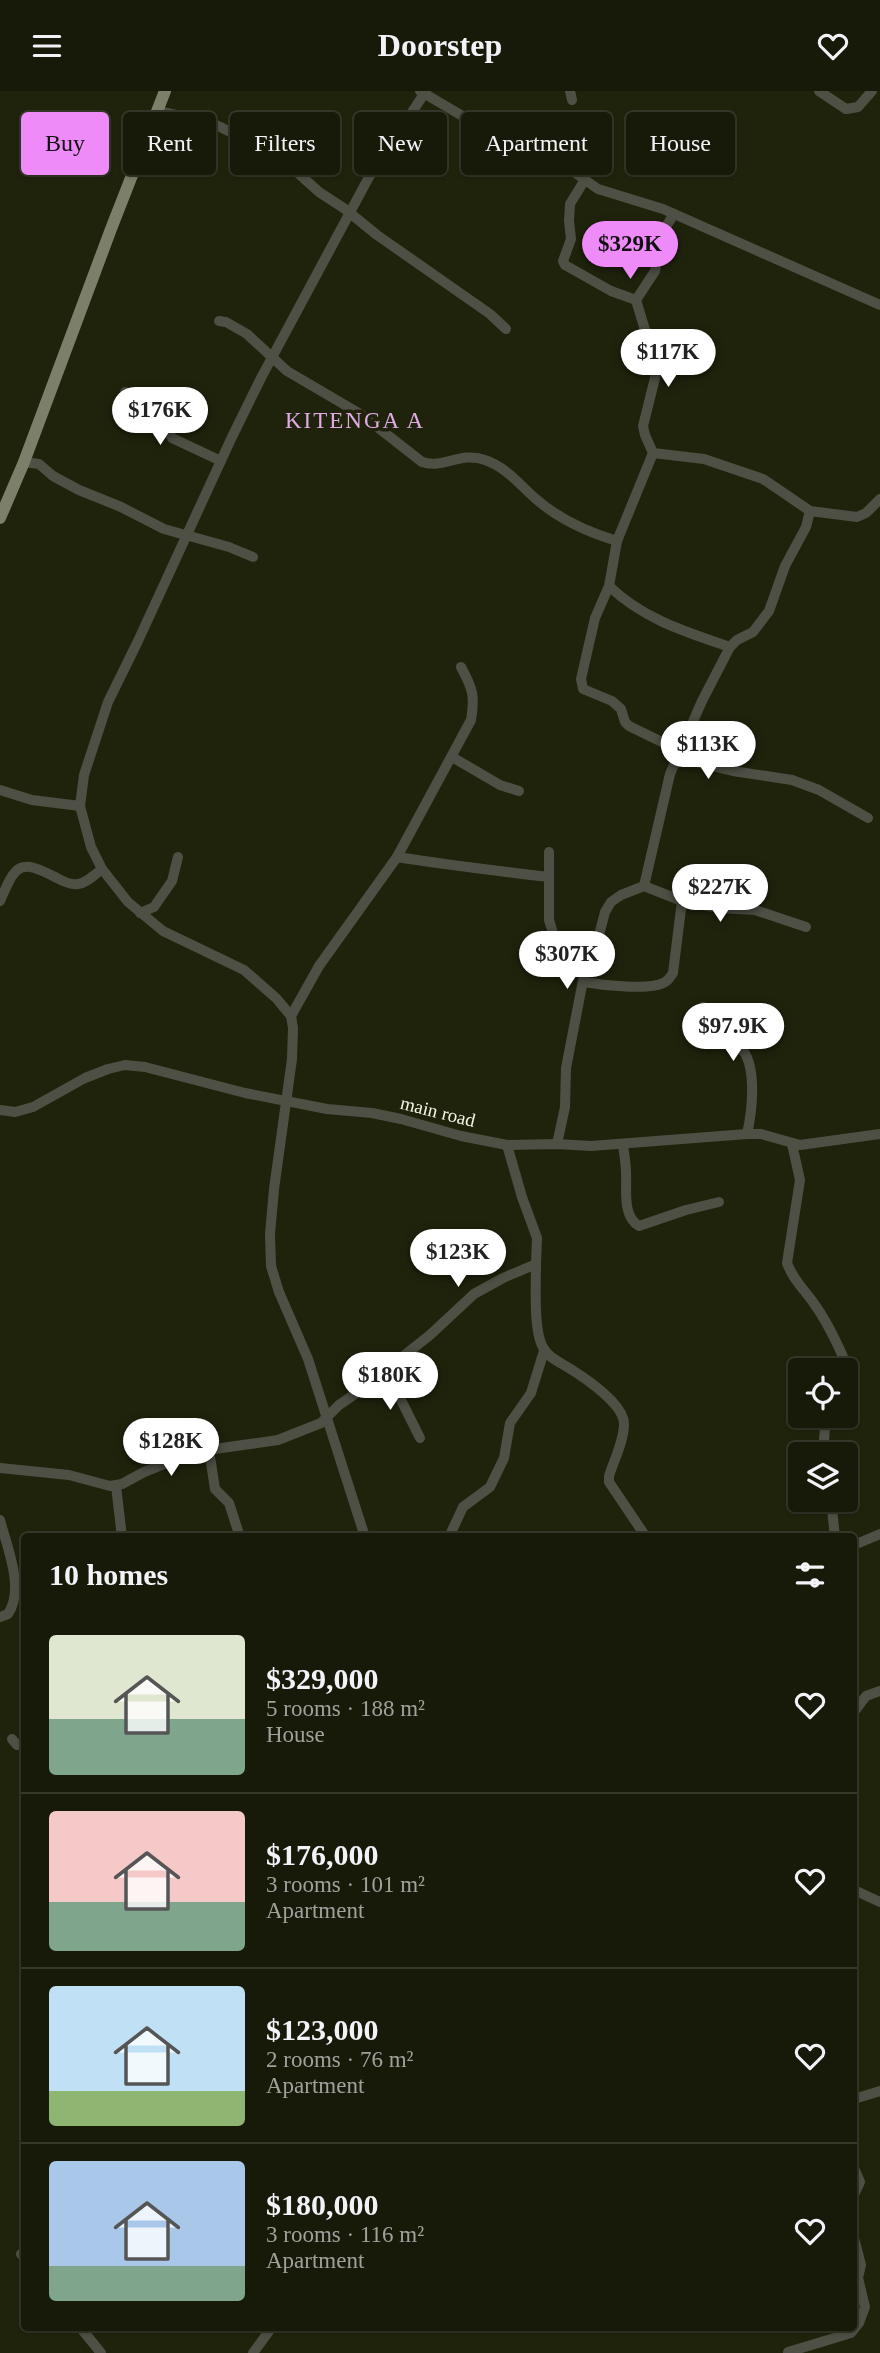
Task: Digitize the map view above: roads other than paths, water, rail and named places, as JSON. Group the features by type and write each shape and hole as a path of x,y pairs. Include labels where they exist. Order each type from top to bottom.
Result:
{"main road":[{"path":"0,518 24,462 165,91"}],"street":[{"path":"819,91 846,109 858,107 872,91"},
{"path":"364,1533 308,1359 279,1292 271,1266 270,1234 292,1059 293,1028 290,1016 276,998 244,969 163,931 140,913 102,869 86,834 80,806 84,775 107,702 271,359 369,177 423,92 471,121 557,160 598,189 674,214 880,305"},
{"path":"158,110 212,123 270,151 319,192 490,314 506,329"},
{"path":"584,181 570,204 571,239 563,261 565,265 602,286 636,300"},
{"path":"674,214 658,239 659,251 655,271 636,300 645,330 659,343 655,378 643,426 653,453 617,541 609,586 595,618 582,685 588,692 617,705 629,726 664,743 691,761 792,780 819,790 868,818"},
{"path":"219,321 247,334 287,372 362,415 422,462 434,465 466,457 485,459 512,476 564,520 617,541"},
{"path":"125,393 139,397 163,412 167,418 169,434 176,441 221,461"},
{"path":"653,453 704,459 763,479 810,511 857,517 866,513 880,499"},
{"path":"24,462 39,464 53,476 79,490 164,529 229,547 253,557"},
{"path":"644,886 661,806 678,754 713,675 730,647 753,632 765,617 785,566 806,527 810,511"},
{"path":"609,586 620,597 653,618 730,647"},
{"path":"290,1016 319,966 397,857 471,720 475,701 472,688 461,667"},
{"path":"452,758 500,785 519,791"},
{"path":"0,790 32,800 80,806"},
{"path":"549,852 549,920 553,933"},
{"path":"140,913 154,907 172,881 178,856"},
{"path":"397,857 470,869 498,869 548,877"},
{"path":"0,901 19,867 27,865 71,884 85,882 102,869"},
{"path":"557,1144 565,1107 566,1069 586,965 611,902 644,886 682,901 719,908 755,910 806,926"},
{"path":"584,982 629,986 665,982 673,974 682,901"},
{"path":"703,1007 716,1030 747,1055 752,1100 747,1134"},
{"name":"main road","path":"0,1110 15,1112 33,1107 85,1078 125,1065 145,1067 207,1085 286,1101 382,1115 507,1145 591,1146 747,1134 761,1134 800,1145 880,1134"},
{"path":"623,1144 627,1205 635,1224 639,1226 686,1209 719,1202"},
{"path":"792,1144 800,1180 788,1263 792,1276 816,1305 844,1358"},
{"path":"507,1145 537,1238 536,1308 541,1344 544,1351 590,1382 616,1405 623,1416 624,1426 609,1482 643,1533"},
{"path":"0,1468 69,1475 116,1486 183,1455 269,1443 321,1423 339,1405 430,1335 474,1294 536,1264"},
{"path":"451,1533 463,1507 490,1487 504,1458 510,1423 531,1393 544,1351"},
{"path":"383,1372 420,1438"},
{"path":"209,1450 212,1482 229,1503 239,1533"},
{"path":"116,1486 122,1533"},
{"path":"832,1512 835,1533"},
{"path":"0,1520 13,1571 15,1598 8,1614 0,1617"},
{"path":"857,1544 880,1534"},
{"path":"857,1709 866,1696 880,1691"},
{"path":"12,1739 17,1745 21,1744"},
{"path":"857,1892 880,1902"},
{"path":"857,2098 880,2091"},
{"path":"857,2250 861,2265 858,2278 865,2307 857,2326"},
{"path":"83,2331 102,2353"},
{"path":"253,2353 269,2331"},
{"path":"788,2352 801,2350 853,2331"}],"district":[{"name":"KITENGA A","path":"355,420"}]}
